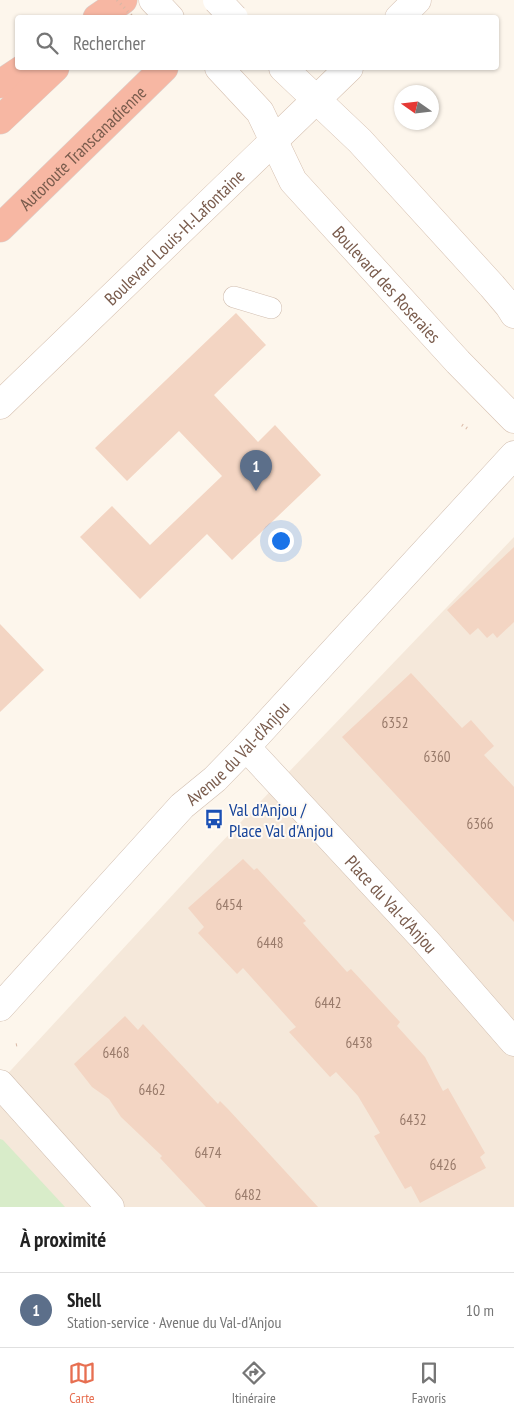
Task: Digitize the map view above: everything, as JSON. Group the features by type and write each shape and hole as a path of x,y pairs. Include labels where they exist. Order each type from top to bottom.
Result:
{"highway":[{"path":"102,15 124,0"},
{"path":"109,15 124,0"},
{"path":"218,15 233,0"},
{"path":"0,84 21,70"},
{"path":"0,120 53,70"},
{"name":"Autoroute Transcanadienne","path":"0,228 162,70"}],"street":[{"path":"153,0 167,15"},
{"path":"217,0 231,15"},
{"path":"402,15 417,0"},
{"name":"Boulevard des Roseraies","path":"221,70 260,112 293,181 458,362 514,419"},
{"name":"Boulevard Louis-H.-Lafontaine","path":"0,405 347,70"},
{"path":"288,73 366,148 509,306 514,314"},
{"name":"Avenue du Val-d'Anjou","path":"0,1007 182,806 215,779 246,747 514,455"},
{"name":"Place du Val-d'Anjou","path":"246,747 426,941 514,1042"},
{"path":"0,1084 110,1207"}],"lane":[{"path":"234,296 271,308"}],"path":[{"path":"117,0 131,15"},
{"path":"462,426 468,429"}],"shaded area":[{"path":"514,537 514,1207 0,1207 0,1082 215,849"}],"green space":[{"path":"0,1139 3,1140 65,1207 0,1207"}],"building":[{"path":"236,313 266,345 214,395 258,442 275,425 321,475 232,560 207,534 140,599 80,537 112,506 150,545 222,476 179,431 127,481 95,448"},
{"path":"514,547 514,622 497,638 493,633 487,638 478,628 470,635 447,610"},
{"path":"0,624 44,670 0,712"},
{"path":"411,673 462,728 471,720 494,746 484,755 514,787 514,922 342,737"},
{"path":"243,859 254,870 257,868 306,921 303,923 347,972 351,969 400,1022 397,1026 425,1057 443,1091 448,1088 485,1153 480,1157 486,1168 420,1203 411,1186 405,1189 374,1136 380,1133 358,1096 336,1072 330,1077 289,1032 296,1027 243,968 237,974 198,933 204,927 188,908"},
{"path":"125,1016 138,1030 143,1024 218,1104 220,1101 228,1109 318,1207 206,1207 160,1158 162,1156 121,1117 109,1099 92,1087 74,1064"}],"place":[{"name":"Shell","path":"256,491"},
{"name":"Val d'Anjou / Place Val d'Anjou","path":"214,819"}]}
